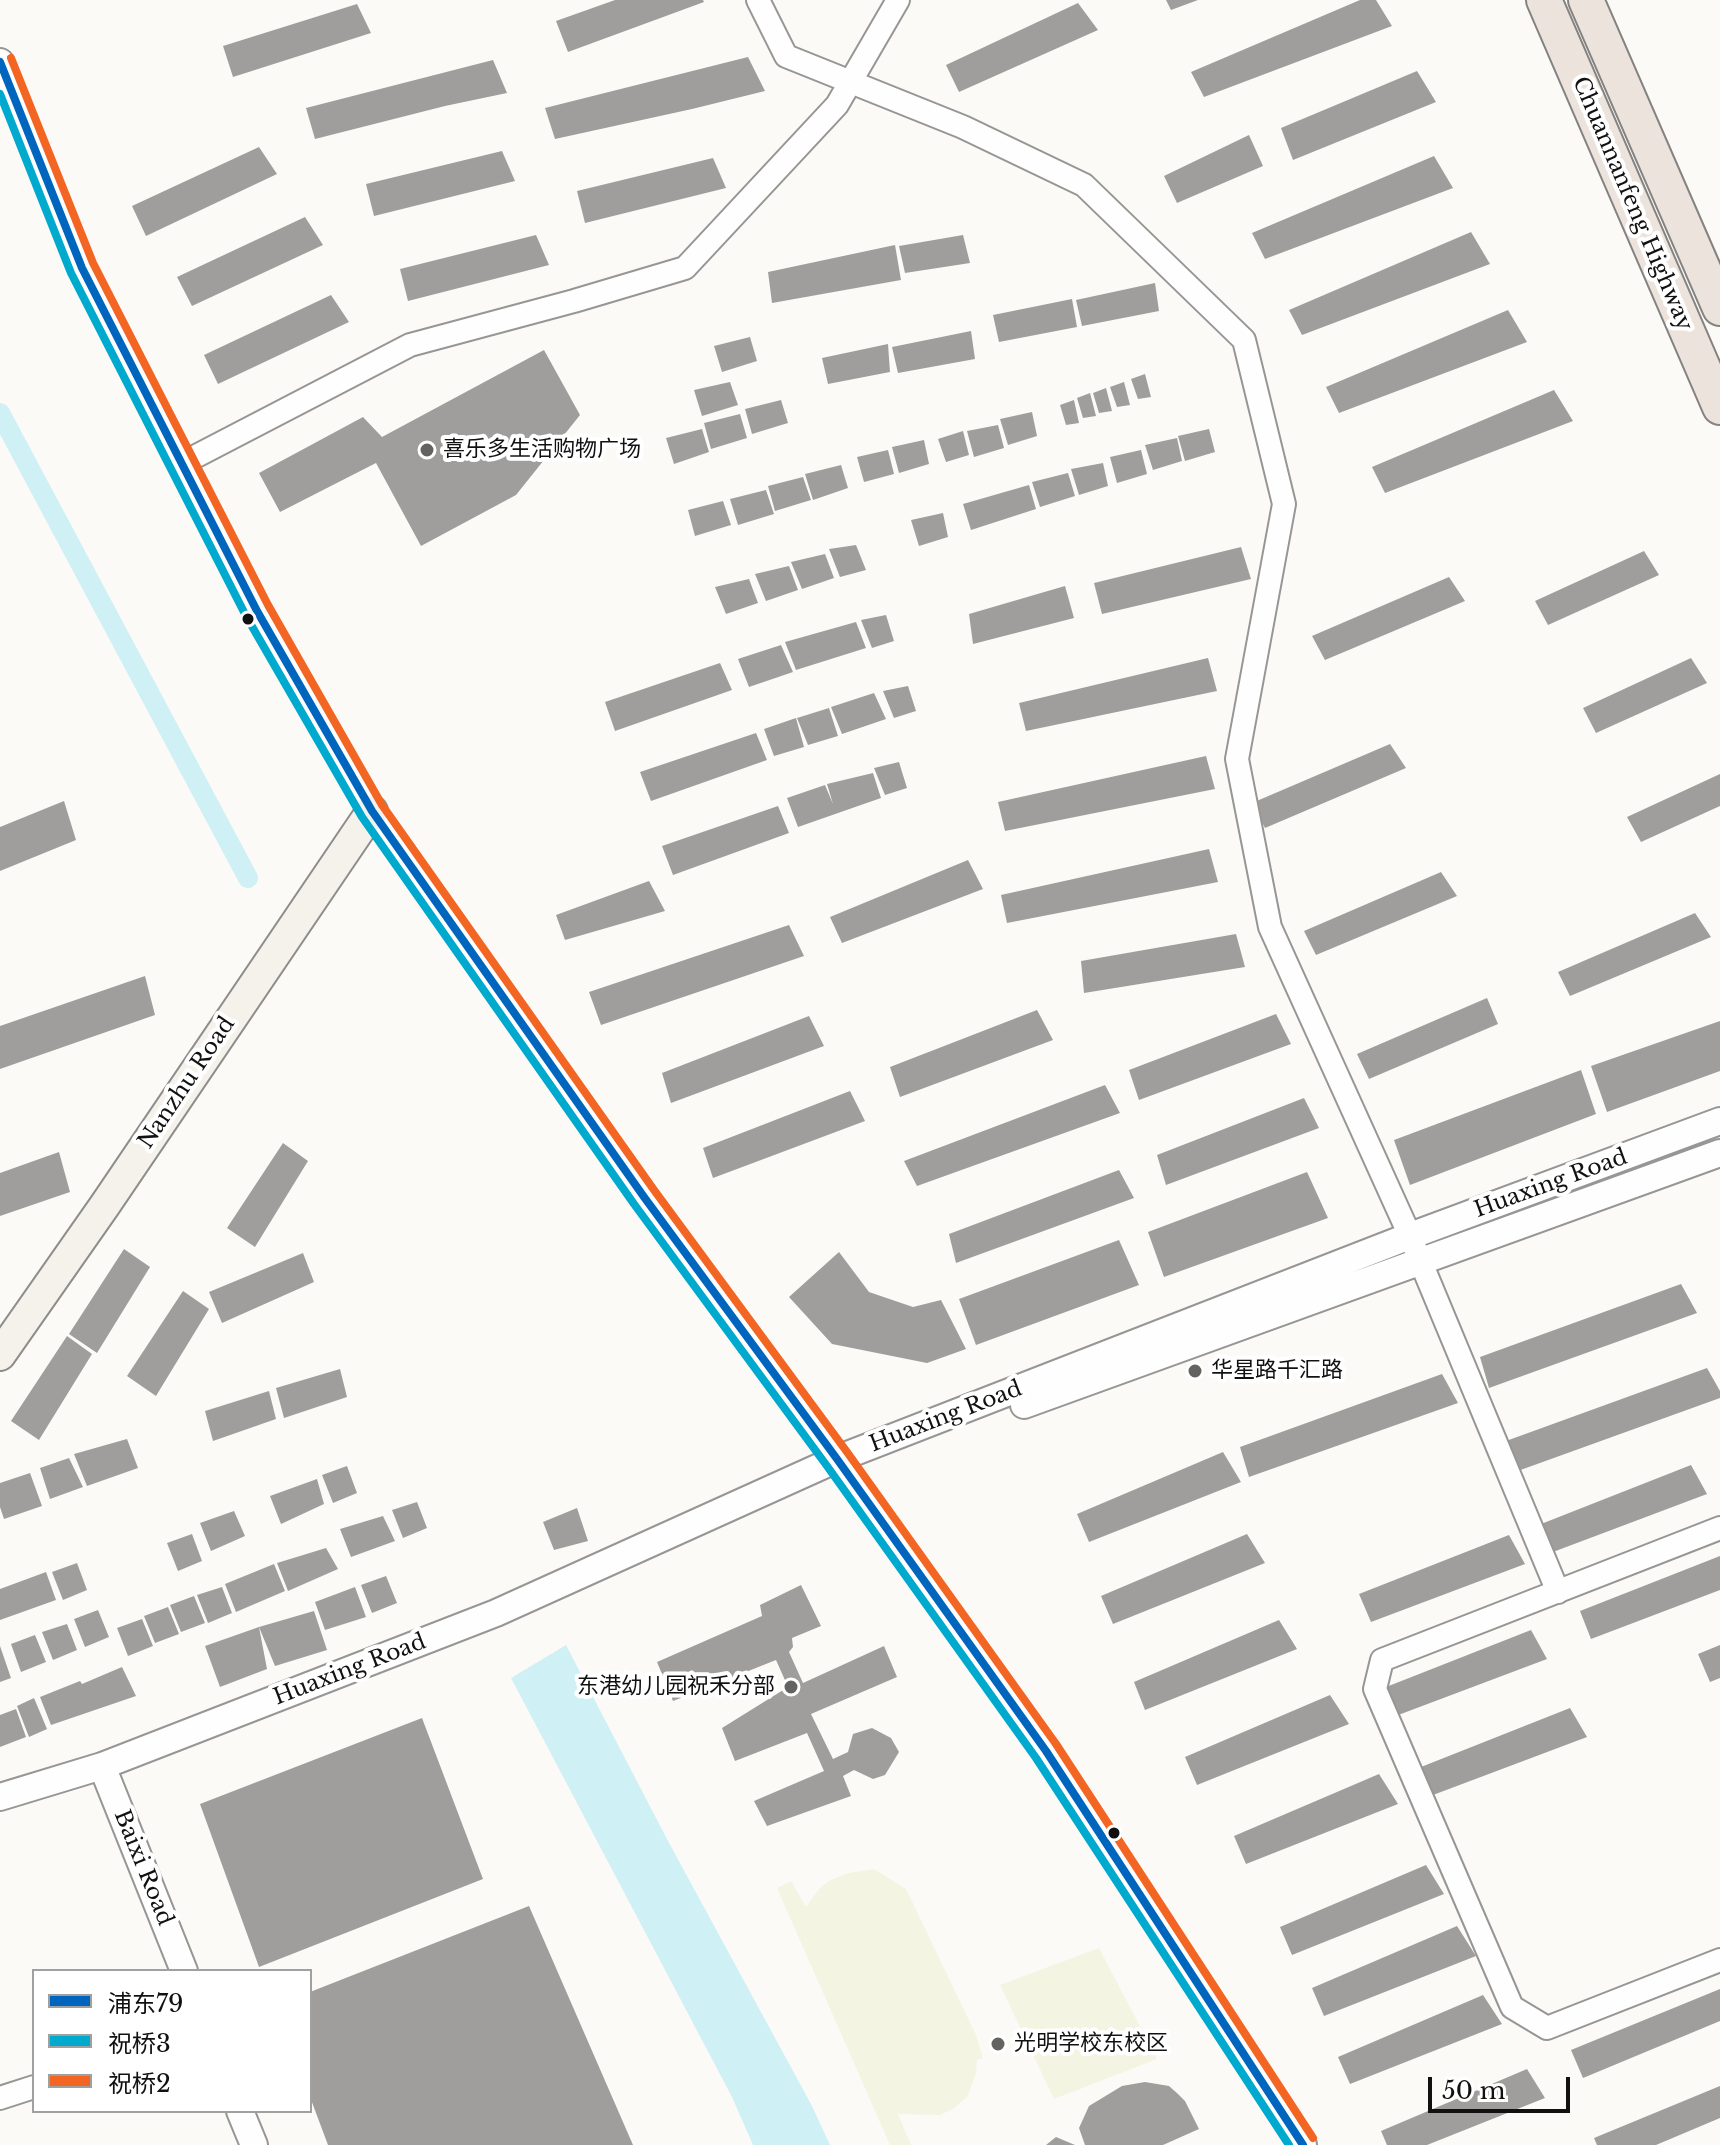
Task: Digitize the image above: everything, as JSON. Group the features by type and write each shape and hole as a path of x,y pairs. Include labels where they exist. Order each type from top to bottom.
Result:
{"main road":[{"name":"Chuannanfeng Highway","path":"1544,0 1720,407"},
{"name":"Chuannanfeng Highway","path":"1586,0 1720,308"},
{"name":"Nanzhu Road","path":"0,1355 372,811"}],"street":[{"path":"758,0 786,56 963,127 1084,185 1244,340 1284,504 1237,759 1270,927 1421,1261 1558,1592"},
{"path":"181,464 410,345 685,268 837,105 898,0"},
{"path":"0,62 82,268 257,611 372,811 644,1197 1046,1751 1303,2145"},
{"name":"Huaxing Road","path":"0,1797 102,1766 496,1613 837,1459 1410,1236 1720,1121"},
{"path":"837,1459 901,1451 1720,1153"},
{"path":"1720,1528 1382,1660 1375,1689 1512,2007 1547,2028 1720,1960"},
{"name":"Baixi Road","path":"102,1766 183,1969"},
{"path":"0,2098 32,2088"},
{"path":"241,2113 254,2145"}],"green space":[{"path":"874,1869 906,1889 976,2035 983,2058 977,2060 968,2096 953,2109 940,2115 898,2114 911,2145 890,2145 777,1888 791,1881 806,1907 829,1881 848,1873"},
{"path":"1099,1948 1157,2059 1054,2099 1000,1985"}],"water":[{"path":"566,1645 830,2145 753,2145 732,2097 511,1678"}],"building":[{"path":"615,0 704,2 568,52 556,21"},
{"path":"1166,0 1198,0 1171,10"},
{"path":"1360,0 1376,0 1392,26 1204,97 1191,72"},
{"path":"1078,3 1098,30 959,92 946,65"},
{"path":"357,4 371,33 233,77 223,46"},
{"path":"748,57 765,91 555,139 545,108"},
{"path":"493,60 507,93 315,139 306,108"},
{"path":"1417,71 1436,102 1293,160 1281,128"},
{"path":"1249,135 1263,166 1177,203 1164,176"},
{"path":"259,147 277,174 146,236 132,206"},
{"path":"502,151 515,181 374,216 366,184"},
{"path":"1434,156 1453,188 1265,259 1252,233"},
{"path":"713,158 726,188 585,223 577,191"},
{"path":"305,217 323,245 192,306 177,277"},
{"path":"1471,232 1490,264 1302,335 1289,310"},
{"path":"536,235 549,265 408,301 400,269"},
{"path":"963,235 970,263 905,273 899,246"},
{"path":"895,245 901,280 772,303 768,272"},
{"path":"1155,283 1159,311 1082,326 1076,300"},
{"path":"331,295 349,322 218,384 204,355"},
{"path":"1072,299 1077,327 999,342 993,315"},
{"path":"1508,310 1527,342 1339,413 1326,387"},
{"path":"971,331 975,359 898,373 892,347"},
{"path":"750,337 757,361 722,372 714,346"},
{"path":"888,344 890,372 828,384 822,358"},
{"name":"喜乐多生活购物广场","path":"544,350 580,415 516,495 421,546 376,463 280,512 259,473 363,417 382,437"},
{"path":"1145,374 1151,397 1138,399 1131,379"},
{"path":"730,382 738,405 702,416 694,390"},
{"path":"1124,382 1130,405 1117,407 1110,387"},
{"path":"1106,388 1112,411 1099,413 1093,393"},
{"path":"1554,390 1573,421 1385,493 1372,467"},
{"path":"1090,393 1096,416 1083,418 1077,398"},
{"path":"781,400 788,423 752,434 745,409"},
{"path":"1074,400 1079,423 1066,425 1060,405"},
{"path":"1032,412 1037,436 1008,445 1000,419"},
{"path":"740,414 747,438 711,449 704,423"},
{"path":"998,425 1004,448 974,457 967,431"},
{"path":"702,429 709,452 674,464 666,438"},
{"path":"1209,429 1215,452 1185,461 1178,436"},
{"path":"963,431 969,455 946,462 938,439"},
{"path":"1177,438 1182,461 1153,470 1145,445"},
{"path":"924,440 929,464 899,473 892,447"},
{"path":"888,450 894,474 864,482 857,457"},
{"path":"1141,450 1147,474 1117,483 1110,457"},
{"path":"1103,463 1108,486 1079,495 1071,469"},
{"path":"841,465 848,488 813,500 805,474"},
{"path":"1068,473 1075,496 1040,507 1032,482"},
{"path":"803,477 811,500 775,511 768,486"},
{"path":"1029,485 1036,509 971,530 963,504"},
{"path":"766,490 774,514 738,525 730,499"},
{"path":"723,501 731,525 695,536 688,510"},
{"path":"943,513 948,537 919,546 911,520"},
{"path":"856,545 866,570 840,577 829,549"},
{"path":"1241,547 1251,579 1102,614 1094,583"},
{"path":"1644,551 1659,575 1548,625 1535,601"},
{"path":"825,554 834,578 802,589 791,562"},
{"path":"789,566 798,590 766,601 755,574"},
{"path":"1449,577 1465,601 1325,660 1312,636"},
{"path":"749,579 758,603 726,614 715,587"},
{"path":"1065,586 1074,618 973,644 969,614"},
{"path":"886,615 894,641 872,648 861,620"},
{"path":"856,622 866,648 796,670 785,642"},
{"path":"781,645 793,672 749,687 738,659"},
{"path":"1208,658 1217,691 1026,731 1019,703"},
{"path":"1691,658 1707,683 1596,733 1583,708"},
{"path":"720,663 732,690 615,731 605,702"},
{"path":"908,686 916,711 894,718 883,691"},
{"path":"874,693 886,719 842,734 831,707"},
{"path":"829,708 838,736 808,745 797,718"},
{"path":"796,718 804,747 774,756 764,729"},
{"path":"756,733 767,760 651,801 640,772"},
{"path":"1390,744 1406,768 1265,828 1252,803"},
{"path":"1206,756 1215,789 1005,831 998,802"},
{"path":"899,762 907,788 885,795 874,768"},
{"path":"873,773 881,798 798,827 787,798 825,785 833,804 827,784"},
{"path":"1720,774 1720,806 1641,842 1627,817"},
{"path":"64,801 76,840 0,871 0,827"},
{"path":"778,806 789,833 673,875 662,846"},
{"path":"1209,849 1218,882 1007,923 1001,895"},
{"path":"968,860 983,889 842,943 830,917"},
{"path":"1441,872 1457,896 1316,955 1304,931"},
{"path":"649,881 665,911 565,940 556,915"},
{"path":"1695,913 1711,937 1570,996 1558,972"},
{"path":"789,925 804,956 601,1025 589,992"},
{"path":"1236,934 1245,967 1084,993 1081,961"},
{"path":"145,976 155,1015 0,1069 0,1026"},
{"path":"1487,998 1498,1024 1369,1079 1357,1054"},
{"path":"1037,1010 1053,1040 900,1097 890,1067"},
{"path":"1276,1014 1291,1044 1139,1100 1129,1070"},
{"path":"809,1016 824,1046 671,1103 662,1073"},
{"path":"1720,1021 1720,1071 1607,1112 1591,1066"},
{"path":"1581,1070 1596,1114 1410,1185 1394,1140"},
{"path":"1105,1085 1120,1113 917,1186 904,1161"},
{"path":"850,1091 865,1121 713,1178 703,1148"},
{"path":"1304,1098 1319,1128 1166,1185 1157,1155"},
{"path":"283,1143 308,1161 255,1247 227,1228"},
{"path":"59,1152 70,1192 0,1216 0,1173"},
{"path":"1119,1170 1134,1198 956,1263 949,1234"},
{"path":"1307,1172 1328,1218 1164,1277 1148,1232"},
{"path":"1119,1240 1139,1285 976,1345 959,1299"},
{"path":"124,1249 150,1267 97,1353 69,1334"},
{"path":"839,1252 869,1292 913,1307 941,1300 966,1349 927,1363 832,1344 789,1297"},
{"path":"303,1253 314,1282 222,1323 209,1292"},
{"path":"1681,1284 1697,1313 1489,1388 1480,1357"},
{"path":"183,1291 209,1309 156,1396 127,1376"},
{"path":"67,1336 92,1354 39,1440 11,1421"},
{"path":"1707,1368 1720,1391 1720,1398 1515,1472 1506,1441"},
{"path":"340,1369 347,1397 284,1418 276,1388"},
{"path":"1442,1374 1458,1403 1249,1477 1240,1447"},
{"path":"269,1391 276,1419 213,1441 205,1411"},
{"path":"127,1439 138,1468 87,1486 74,1454"},
{"path":"1223,1452 1241,1482 1089,1542 1077,1514"},
{"path":"69,1458 83,1487 50,1499 40,1468"},
{"path":"1691,1465 1707,1494 1553,1552 1541,1524"},
{"path":"347,1466 357,1493 333,1503 322,1475"},
{"path":"30,1473 42,1506 4,1519 0,1507 0,1483"},
{"path":"317,1479 324,1504 281,1524 270,1496"},
{"path":"417,1502 427,1528 403,1538 392,1510"},
{"path":"577,1508 588,1541 554,1550 543,1522"},
{"path":"234,1511 245,1536 211,1551 200,1523"},
{"path":"383,1516 395,1541 351,1557 340,1529"},
{"path":"192,1534 202,1561 178,1571 167,1543"},
{"path":"1247,1534 1265,1563 1113,1624 1101,1596"},
{"path":"1509,1535 1525,1564 1371,1622 1359,1594"},
{"path":"326,1548 338,1569 288,1591 277,1563"},
{"path":"1720,1556 1720,1590 1591,1639 1580,1611"},
{"path":"77,1563 87,1590 63,1600 52,1572"},
{"path":"274,1564 285,1591 236,1612 225,1584"},
{"path":"46,1572 56,1600 0,1620 0,1589"},
{"path":"386,1576 397,1603 372,1613 361,1585"},
{"path":"801,1585 821,1626 792,1638 793,1647 789,1652 803,1683 884,1646 897,1677 811,1714 833,1759 848,1752 853,1734 872,1728 891,1738 899,1752 885,1775 873,1779 854,1770 843,1776 851,1796 767,1826 754,1801 824,1771 807,1733 735,1761 722,1728 788,1687 776,1660 673,1701 657,1662 762,1616 760,1605"},
{"path":"222,1587 232,1613 208,1623 197,1595"},
{"path":"355,1587 366,1617 325,1630 315,1602"},
{"path":"194,1596 205,1623 181,1632 170,1605"},
{"path":"168,1607 179,1634 155,1643 144,1616"},
{"path":"98,1610 109,1637 85,1647 74,1619"},
{"path":"314,1611 327,1650 275,1666 259,1627"},
{"path":"142,1619 153,1646 128,1656 117,1628"},
{"path":"1279,1620 1297,1649 1145,1710 1134,1682"},
{"path":"67,1624 77,1650 53,1660 42,1632"},
{"path":"259,1627 267,1669 220,1687 205,1646"},
{"path":"1531,1630 1547,1659 1393,1717 1381,1689"},
{"path":"35,1635 46,1662 21,1672 11,1644"},
{"path":"1720,1645 1720,1678 1710,1682 1698,1654"},
{"path":"0,1646 11,1678 0,1682"},
{"path":"122,1667 136,1696 51,1725 40,1697"},
{"path":"1330,1695 1349,1724 1197,1785 1185,1757"},
{"path":"34,1698 47,1729 29,1737 17,1706"},
{"path":"1570,1708 1587,1737 1433,1795 1421,1767"},
{"path":"16,1709 26,1737 0,1747 0,1715"},
{"path":"422,1718 483,1879 259,1967 200,1804"},
{"path":"1379,1774 1398,1804 1246,1864 1234,1836"},
{"path":"1426,1865 1444,1894 1292,1955 1280,1927"},
{"path":"529,1906 633,2145 328,2145 312,2102 312,1991"},
{"path":"1457,1926 1476,1956 1324,2016 1312,1988"},
{"path":"1720,1989 1720,2021 1583,2078 1571,2050"},
{"path":"1483,1995 1502,2024 1350,2084 1338,2057"},
{"path":"1527,2069 1545,2098 1427,2145 1387,2145 1381,2131"},
{"path":"1145,2082 1169,2086 1185,2101 1199,2129 1163,2145 1085,2145 1079,2128 1089,2106 1122,2086"},
{"path":"1720,2086 1720,2118 1656,2145 1597,2145 1594,2138"},
{"path":"1056,2137 1075,2145 1046,2145"}],"waterway":[{"path":"0,413 248,878"}],"transit line":[{"name":"祝桥2","path":"11,58 93,263 268,605 382,805 654,1190 1056,1744 1313,2138"},
{"name":"浦东79","path":"0,62 82,268 257,611 372,811 644,1197 1046,1751 1303,2145"},
{"name":"祝桥3","path":"0,94 71,273 246,616 362,817 634,1204 1036,1758 1289,2145"}],"place":[{"name":"喜乐多生活购物广场","path":"427,450"},
{"name":"华星路千汇路","path":"1195,1371"},
{"name":"东港幼儿园祝禾分部","path":"791,1687"},
{"name":"光明学校东校区","path":"998,2044"}]}
